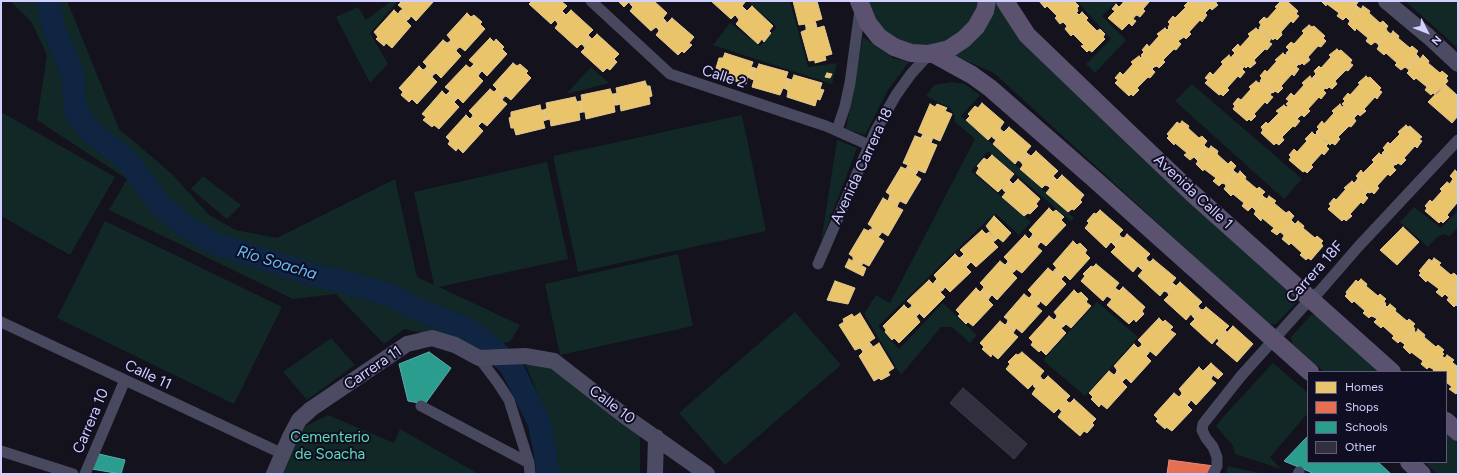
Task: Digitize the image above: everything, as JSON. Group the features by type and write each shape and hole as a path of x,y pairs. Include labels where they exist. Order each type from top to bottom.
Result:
{"main road":[{"path":"860,3 868,23 879,37 894,47 911,53 930,54 949,48 964,40 976,27 985,11 987,1"},
{"name":"Avenida Calle 1","path":"1005,1 1027,35 1193,194 1391,371"},
{"path":"930,54 972,75 990,88 1275,339 1309,371"},
{"path":"1447,422 1458,432"},
{"path":"1410,463 1422,474"}],"street":[{"name":"Calle 2","path":"591,1 670,74 836,130 869,145"},
{"path":"1386,1 1458,64"},
{"path":"836,130 846,106 860,3"},
{"name":"Avenida Carrera 18","path":"818,264 876,130 896,95 911,74 930,54"},
{"name":"Carrera 18F","path":"1213,474 1217,466 1217,457 1213,447 1202,430 1203,424 1241,376 1311,298 1319,292 1358,247 1458,140"},
{"name":"Calle 11","path":"1,322 283,454"},
{"name":"Carrera 11","path":"274,474 290,437 300,420 311,409 407,344 432,338 484,358"},
{"name":"Calle 10","path":"484,358 525,356 554,361 626,417 707,474"},
{"path":"484,358 509,400 529,468"},
{"name":"Carrera 10","path":"85,474 125,380"},
{"path":"421,406 529,468"},
{"path":"655,474 656,437"},
{"path":"1,451 74,474"}],"green space":[{"path":"10,1 69,1 68,3 119,129 172,174 209,215 236,230 277,238 395,179 417,277 434,285 414,192 547,162 568,259 439,287 520,325 510,342 479,346 404,329 384,344 336,294 293,299 109,210 127,179 37,120 47,55 31,21"},
{"path":"391,1 398,1 370,33 388,64 370,83 336,17 358,7 366,20"},
{"path":"748,1 790,1 808,67 837,63 832,84 713,45 730,23 760,46 777,27"},
{"path":"867,1 979,1 970,23 944,43 927,47 910,45 894,39 881,29"},
{"path":"994,1 997,1 1293,295 1296,303 1276,324 1268,324 994,73 953,55"},
{"path":"1077,1 1117,1 1102,16 1126,40 1095,73 1086,64 1111,39"},
{"path":"1405,1 1458,1 1458,48"},
{"path":"863,37 893,58 909,62 888,90 865,135 846,129"},
{"path":"591,67 609,83 566,94"},
{"path":"952,82 965,84 980,95 961,116 1074,218 1071,221 988,151 971,171 1031,222 1019,235 995,213 878,326 899,349 943,303 977,335 970,343 952,327 941,327 901,375 864,314 876,295 890,303 975,139 954,121 955,116 950,108 926,96 934,85"},
{"path":"1192,84 1302,179 1284,199 1175,101"},
{"path":"1,112 115,177 70,255 1,216"},
{"path":"742,115 766,231 578,272 553,156"},
{"path":"837,140 857,148 821,243"},
{"path":"203,176 241,205 227,219 191,189"},
{"path":"1414,207 1441,228 1458,210 1458,227 1450,236 1444,234 1436,238 1428,247 1400,222"},
{"path":"105,221 282,307 234,404 57,318"},
{"path":"678,254 693,326 560,355 545,284"},
{"path":"1097,302 1138,337 1085,396 1043,360"},
{"path":"795,312 841,365 725,465 679,413"},
{"path":"1311,315 1321,315 1382,371 1323,371 1293,345 1291,337"},
{"path":"331,338 355,365 307,400 283,372"},
{"path":"522,356 553,365 640,426 640,474 555,474 546,413"},
{"path":"1273,363 1307,392 1307,414 1270,457 1281,469 1235,454 1233,446 1216,426"},
{"name":"Cementerio de Soacha","path":"328,415 394,443 400,429 475,472 474,474 280,474 300,429"},
{"path":"1447,431 1458,441 1458,474 1437,474 1425,463 1447,463"},
{"path":"1228,466 1264,474 1226,474"}],"building: Homes":[{"path":"402,1 434,1 416,21 411,16 409,19 400,11 403,9 398,5"},
{"path":"532,1 561,1 567,6 562,11 564,13 551,24 529,4"},
{"path":"618,1 634,1 631,5 629,2 624,7"},
{"path":"634,1 654,1 667,13 663,18 665,20 658,29 656,27 651,31 630,11 633,7 631,5"},
{"path":"711,1 746,1 742,6 745,9 737,17 735,15 731,19"},
{"path":"793,1 817,1 822,19 815,21 816,24 806,27 805,24 799,25"},
{"path":"1039,1 1069,1 1071,3 1074,1 1079,6 1077,8 1078,11 1065,24 1063,22 1060,24 1055,18 1057,16 1047,6 1045,8"},
{"path":"1124,1 1150,1 1143,9 1145,11 1140,17 1137,15 1135,16 1122,4"},
{"path":"1189,1 1197,1 1207,11 1205,13 1207,15 1202,22 1200,20 1189,32 1191,34 1186,39 1184,37 1181,39 1168,27 1170,24 1168,22 1173,16 1175,18 1186,7 1184,6"},
{"path":"1197,1 1217,1 1216,3 1218,5 1212,10 1210,8 1207,11"},
{"path":"1281,1 1287,1 1298,11 1296,14 1299,16 1293,23 1291,21 1281,32 1282,35 1277,40 1275,38 1273,40 1259,28 1261,25 1259,22 1264,17 1267,19"},
{"path":"1321,1 1359,1 1356,5 1358,7 1348,19 1346,17 1343,20 1337,16 1339,13 1327,4 1326,6"},
{"path":"1116,4 1119,7 1122,4 1135,16 1133,19 1136,21 1132,26 1129,23 1122,30 1108,18 1115,11 1112,9"},
{"path":"752,6 773,26 769,31 771,33 764,42 762,39 758,44 736,24 739,20 737,17 745,9 747,11"},
{"path":"1363,6 1370,11 1369,13 1380,23 1383,21 1388,26 1386,29 1388,32 1378,44 1375,42 1371,45 1366,41 1368,38 1356,28 1355,31 1348,24 1350,21 1348,19 1358,7 1361,9"},
{"path":"394,10 398,14 400,11 409,19 406,21 411,26 392,48 386,43 384,46 376,39 378,37 374,32"},
{"path":"571,10 593,30 588,35 590,37 583,45 581,44 577,48 555,28 558,24 556,21 564,13 566,15"},
{"path":"1082,12 1088,18 1086,20 1097,31 1100,29 1105,34 1103,37 1105,39 1092,52 1089,50 1087,52 1081,46 1084,45 1073,34 1071,36 1065,29 1067,26 1065,24 1077,13 1079,15"},
{"path":"467,13 471,17 474,15 482,22 480,24 485,29 465,51 460,47 457,49 449,42 451,40 447,35"},
{"path":"672,18 694,37 689,43 692,45 684,53 682,51 678,55 656,35 659,31 658,29 665,20 667,23"},
{"path":"816,24 817,28 824,26 832,54 825,56 826,60 815,63 815,60 809,61 801,32 806,30 806,27"},
{"path":"1309,25 1312,27 1314,26 1325,36 1323,38 1326,41 1321,47 1318,46 1308,57 1310,60 1304,65 1302,63 1300,65 1286,53 1289,50 1286,47 1291,42 1294,44 1304,33 1302,31"},
{"path":"1165,28 1167,30 1169,28 1181,39 1178,41 1181,44 1163,60 1165,62 1159,68 1157,66 1154,67 1141,55 1144,52 1142,50 1147,44 1149,47 1159,36 1157,34"},
{"path":"1256,28 1258,30 1260,29 1271,39 1269,42 1272,44 1254,60 1256,63 1250,68 1248,66 1246,68 1232,56 1235,53 1232,50 1238,44 1240,47 1250,36 1248,34"},
{"path":"1393,31 1399,36 1398,38 1410,48 1412,46 1418,51 1416,54 1418,56 1408,69 1405,67 1401,70 1395,65 1397,63 1386,53 1384,55 1377,49 1379,46 1378,44 1388,32 1391,34"},
{"path":"597,34 619,54 614,59 617,62 610,70 607,68 603,72 581,52 585,48 583,45 590,37 592,39"},
{"path":"490,38 494,42 496,39 504,47 502,49 507,54 487,76 482,71 480,73 472,66 474,64 469,60"},
{"path":"443,40 447,43 449,42 457,49 456,51 461,56 441,78 436,73 433,75 426,68 427,66 423,62"},
{"path":"1337,49 1339,51 1341,50 1352,60 1350,63 1353,65 1335,81 1337,84 1332,89 1329,87 1327,89 1313,77 1316,74 1314,71 1319,66 1321,68 1331,57 1329,55"},
{"path":"725,53 753,62 751,67 755,68 751,79 748,77 746,84 717,76 719,69 716,68 719,58 723,58"},
{"path":"1283,53 1285,55 1287,54 1299,64 1296,67 1299,69 1294,76 1292,74 1281,86 1283,88 1278,93 1275,91 1273,93 1260,81 1262,78 1260,76 1265,70 1267,72 1277,61 1275,60"},
{"path":"1229,55 1244,67 1242,69 1245,72 1240,78 1238,76 1227,88 1229,90 1223,96 1221,94 1219,95 1205,83 1208,80 1205,78 1210,72 1213,75 1223,64 1221,62"},
{"path":"1423,55 1429,61 1428,63 1440,73 1442,71 1448,76 1446,78 1448,81 1436,95 1433,93 1431,95 1425,90 1427,87 1416,78 1414,80 1407,73 1409,71 1408,69 1418,56 1420,59"},
{"path":"1139,56 1141,58 1142,56 1154,67 1152,69 1155,72 1137,88 1139,90 1133,96 1131,94 1129,96 1115,83 1118,80 1115,78 1120,72 1123,75 1133,64 1131,62"},
{"path":"513,63 517,66 520,64 528,71 526,73 531,78 511,100 506,96 504,97 493,85"},
{"path":"759,64 788,72 786,78 789,79 786,89 783,88 780,95 752,87 754,80 751,79 755,68 757,69"},
{"path":"466,65 470,68 472,66 480,73 478,76 483,81 463,103 458,98 456,100 448,93 450,91 445,87"},
{"path":"419,66 423,70 426,68 437,82 417,104 412,99 409,102 401,95 403,92 399,88"},
{"path":"827,73 832,74 830,78 825,77"},
{"path":"794,75 822,83 820,89 824,90 820,100 817,99 815,106 787,97 788,91 786,89 789,79 792,80"},
{"path":"1310,76 1326,88 1323,90 1326,93 1321,99 1319,97 1308,109 1310,111 1304,117 1302,115 1300,116 1286,104 1289,101 1286,99 1291,93 1294,96 1304,85 1302,83"},
{"path":"1366,76 1368,78 1370,77 1381,88 1379,90 1382,92 1377,99 1375,97 1364,109 1366,111 1360,116 1358,114 1356,116 1342,104 1345,101 1343,99 1348,93 1350,95 1360,84 1358,83"},
{"path":"645,81 647,86 650,86 652,96 649,97 650,104 621,111 620,104 617,105 614,94 617,93 616,88"},
{"path":"1256,81 1259,83 1261,82 1272,92 1270,95 1273,97 1267,104 1265,102 1254,114 1256,116 1251,121 1249,119 1247,121 1233,109 1235,106 1233,104 1238,98 1241,100 1251,89 1249,87"},
{"path":"1445,84 1458,96 1458,116 1452,123 1428,102"},
{"path":"490,89 494,92 496,90 504,97 502,100 507,104 487,126 482,122 480,124 472,117 473,115 469,111"},
{"path":"610,89 612,94 614,94 617,105 614,105 615,112 586,119 585,112 582,112 580,101 582,101 581,95"},
{"path":"442,91 446,95 448,93 456,100 454,102 459,107 439,129 434,125 432,127 423,120 426,117 422,114"},
{"path":"575,97 577,102 580,101 582,112 579,113 580,120 551,126 550,119 546,120 544,110 547,108 546,103"},
{"path":"982,103 1004,122 1000,128 1001,130 993,138 992,136 988,140 966,120 970,116 968,114 975,106 978,108"},
{"path":"930,104 935,107 937,104 947,108 945,111 952,114 940,141 922,136 923,134 918,132"},
{"path":"1340,104 1356,116 1354,118 1356,121 1338,137 1340,139 1335,145 1332,143 1330,145 1316,132 1319,129 1317,127 1322,121 1324,124 1334,113 1332,111"},
{"path":"540,105 541,110 544,110 546,120 543,121 545,128 516,135 514,128 511,128 509,118 511,117 511,112"},
{"path":"1284,105 1286,107 1288,106 1300,116 1297,119 1300,121 1282,137 1284,140 1279,145 1276,143 1274,145 1261,133 1263,130 1261,127 1266,122 1268,124 1279,113 1276,111"},
{"path":"466,115 470,119 472,117 480,124 478,126 483,131 463,153 458,148 456,151 448,144 450,141 446,137"},
{"path":"1182,121 1189,126 1188,128 1199,138 1202,136 1207,141 1204,145 1206,147 1196,159 1194,157 1190,160 1184,155 1187,153 1175,143 1174,145 1167,138 1169,136 1167,134 1177,122 1180,124"},
{"path":"1406,125 1408,127 1410,126 1422,137 1419,139 1422,141 1417,148 1415,146 1404,158 1406,160 1401,165 1398,163 1396,165 1382,153 1385,150 1383,148 1388,142 1390,144 1400,134 1398,132"},
{"path":"1009,127 1031,146 1026,152 1028,154 1021,162 1018,160 1015,164 993,144 996,140 993,138 1001,130 1004,132"},
{"path":"1312,132 1315,135 1317,133 1329,143 1326,146 1329,149 1324,155 1322,153 1311,165 1313,167 1307,173 1305,171 1303,172 1289,160 1291,157 1289,155 1294,149 1297,152 1307,141 1305,139"},
{"path":"915,136 921,138 922,136 932,140 931,143 937,145 925,173 918,170 917,173 907,167 908,165 903,163"},
{"path":"1211,146 1218,151 1217,154 1228,164 1231,161 1236,166 1233,170 1235,172 1225,184 1222,183 1219,186 1213,181 1216,178 1204,169 1203,171 1196,164 1198,161 1196,159 1206,147 1209,149"},
{"path":"1036,151 1058,171 1053,176 1055,178 1048,186 1045,185 1042,188 1020,169 1023,165 1021,162 1028,154 1031,156"},
{"path":"1379,153 1381,155 1383,154 1395,164 1393,167 1396,170 1390,176 1388,174 1377,186 1379,188 1374,194 1372,192 1369,193 1356,181 1358,178 1356,176 1361,170 1363,173 1374,162 1372,160"},
{"path":"992,155 1014,174 1009,180 1011,182 1004,191 1002,188 998,192 976,173 979,168 977,166 984,158 987,160"},
{"path":"901,167 906,169 907,167 917,173 915,175 921,179 906,204 900,201 898,204 889,198 890,195 886,192"},
{"path":"1455,170 1458,173 1458,188 1451,182 1453,179 1450,176"},
{"path":"1240,171 1246,177 1245,179 1257,189 1259,187 1265,192 1262,195 1264,197 1254,209 1252,207 1248,211 1242,206 1244,203 1233,194 1231,196 1224,189 1226,186 1225,184 1235,172 1238,174"},
{"path":"1062,175 1084,195 1080,200 1082,202 1074,210 1072,209 1068,212 1046,193 1050,188 1048,186 1055,178 1057,180"},
{"path":"1018,179 1040,199 1036,204 1038,206 1030,214 1028,213 1024,216 1002,197 1006,192 1004,191 1011,182 1013,184"},
{"path":"1352,181 1354,183 1356,181 1368,192 1365,195 1368,198 1363,204 1361,202 1350,214 1352,216 1346,221 1344,219 1342,221 1328,209 1331,206 1329,204 1334,198 1336,200 1346,189 1344,188"},
{"path":"1447,182 1450,184 1451,182 1458,188 1458,204 1457,203 1447,215 1449,217 1443,223 1441,221 1439,223 1425,211 1427,208 1425,206 1430,200 1432,202 1442,191 1440,189"},
{"path":"1269,196 1276,201 1274,203 1286,213 1289,211 1294,216 1291,220 1293,222 1283,234 1280,232 1277,235 1271,231 1274,228 1262,218 1261,221 1254,214 1256,211 1254,209 1264,197 1267,199"},
{"path":"883,198 888,201 889,198 898,204 897,207 903,210 888,236 882,232 880,235 872,230 872,227 868,224"},
{"path":"1049,208 1053,212 1056,210 1064,217 1061,220 1066,225 1046,246 1041,242 1039,244 1031,237 1033,234 1029,230"},
{"path":"1100,210 1123,230 1119,234 1121,237 1114,245 1111,242 1106,248 1085,228 1089,223 1087,221 1094,213 1096,214"},
{"path":"994,216 1011,233 1003,242 998,238 996,240 986,226"},
{"path":"1298,221 1304,226 1303,228 1315,238 1317,236 1323,241 1321,243 1323,246 1311,260 1308,258 1306,260 1300,255 1302,253 1291,243 1289,245 1282,239 1284,236 1283,234 1293,222 1295,224"},
{"path":"1403,227 1419,242 1397,265 1380,250"},
{"path":"864,229 869,231 870,229 880,235 878,237 884,241 869,266 853,261 853,257 849,254"},
{"path":"982,230 986,234 989,232 996,240 993,242 998,247 976,267 971,262 969,264 961,257 964,254 960,250"},
{"path":"1127,234 1150,254 1146,258 1148,261 1141,269 1138,266 1133,272 1111,252 1116,247 1114,245 1121,237 1124,238"},
{"path":"1025,235 1029,239 1031,237 1039,244 1037,247 1042,251 1022,273 1016,269 1015,271 1007,263 1008,261 1004,257"},
{"path":"1073,241 1077,245 1080,243 1087,250 1085,253 1090,258 1070,280 1065,275 1063,277 1056,270 1056,267 1053,264"},
{"path":"955,254 969,264 966,267 971,272 950,292 945,287 943,290 935,281 937,279 934,275"},
{"path":"1434,258 1441,263 1439,265 1451,275 1454,273 1458,277 1458,284 1447,296 1445,294 1442,297 1436,292 1439,289 1427,280 1426,282 1419,275 1421,273 1419,271 1429,259 1432,261"},
{"path":"849,259 866,268 863,276 845,267"},
{"path":"1153,259 1176,278 1172,283 1174,284 1167,292 1164,291 1160,296 1138,276 1143,270 1141,269 1148,261 1150,262"},
{"path":"1000,261 1005,265 1007,263 1015,271 1012,273 1017,278 997,300 992,295 990,297 982,290 984,287 980,283"},
{"path":"1096,264 1119,283 1115,288 1118,290 1110,298 1107,296 1103,301 1081,281 1085,276 1083,274 1091,266 1093,267"},
{"path":"1048,268 1053,272 1055,269 1063,277 1061,279 1066,284 1046,306 1040,301 1039,304 1031,296 1032,294 1028,290"},
{"path":"1361,279 1367,284 1366,286 1378,296 1380,294 1386,299 1384,301 1386,304 1374,317 1371,316 1369,318 1363,313 1365,311 1354,301 1352,303 1345,296 1347,294 1346,292 1356,280 1358,282"},
{"path":"929,280 933,284 935,281 943,290 940,292 945,297 924,318 919,313 918,315 911,307 912,305 907,301"},
{"path":"835,281 855,288 848,304 827,300"},
{"path":"1180,282 1202,302 1198,306 1200,309 1193,317 1191,314 1186,320 1164,300 1169,295 1167,292 1174,284 1176,286"},
{"path":"1458,284 1458,307 1456,305 1454,307 1447,300 1449,297 1447,296"},
{"path":"1123,287 1145,307 1142,311 1144,314 1136,322 1134,319 1129,324 1107,305 1112,299 1110,298"},
{"path":"976,288 980,292 982,290 990,297 988,300 993,305 973,326 968,322 966,324 958,316 960,314 956,310"},
{"path":"1074,290 1078,294 1081,292 1088,299 1086,302 1091,306 1071,328 1066,324 1064,326 1056,318 1057,316 1054,312"},
{"path":"1024,294 1029,298 1031,296 1039,304 1036,306 1042,311 1022,333 1016,328 1015,330 1007,323 1008,320 1004,317"},
{"path":"1390,304 1396,309 1395,311 1407,321 1409,319 1415,324 1413,326 1415,329 1403,343 1400,341 1398,343 1392,338 1394,336 1383,326 1381,328 1374,322 1377,319 1374,317 1385,305 1387,307"},
{"path":"904,305 908,309 911,307 918,315 916,316 920,322 899,343 894,338 892,340 885,332 886,330 883,326"},
{"path":"1206,307 1229,326 1225,330 1227,332 1219,341 1217,338 1212,344 1190,324 1195,319 1193,317 1200,309 1203,310"},
{"path":"860,313 875,338 869,342 871,344 862,350 860,348 855,350 839,325 844,322 843,319 852,314 854,317"},
{"path":"1049,316 1054,320 1056,318 1064,326 1061,328 1066,333 1046,355 1041,350 1039,352 1031,345 1033,342 1029,338"},
{"path":"1159,318 1163,322 1165,320 1173,327 1170,330 1176,334 1156,356 1150,351 1148,354 1138,340"},
{"path":"1000,321 1005,325 1007,323 1015,330 1013,333 1018,337 998,359 992,354 991,357 982,349 984,347 980,343"},
{"path":"1233,326 1253,344 1237,362 1216,344"},
{"path":"1418,329 1425,335 1424,337 1436,347 1438,345 1444,350 1442,352 1444,354 1431,368 1429,367 1427,369 1421,364 1423,361 1411,352 1410,354 1403,347 1405,345 1403,343 1414,330 1416,333"},
{"path":"879,343 894,368 888,372 890,375 881,380 879,378 874,381 859,356 863,352 862,350 871,344 873,347"},
{"path":"1134,344 1138,348 1141,346 1148,354 1146,356 1151,361 1131,383 1126,378 1124,380 1116,373 1117,370 1114,366"},
{"path":"1022,352 1044,371 1040,376 1042,379 1034,387 1033,384 1028,389 1006,369 1010,364 1008,362 1016,354 1018,355"},
{"path":"1447,355 1454,360 1452,362 1458,367 1458,392 1456,394 1449,389 1452,387 1447,383 1447,371 1433,371 1434,370 1431,368 1442,356 1445,358"},
{"path":"1211,363 1223,374 1218,379 1205,369"},
{"path":"1199,367 1203,371 1205,369 1213,375 1211,379 1216,383 1196,405 1191,400 1189,403 1181,395 1182,393 1179,389"},
{"path":"1109,371 1114,375 1116,373 1124,380 1122,382 1127,387 1107,409 1101,404 1099,407 1091,399 1093,397 1089,393"},
{"path":"1048,376 1070,396 1066,400 1068,402 1060,410 1059,408 1054,413 1032,394 1036,388 1034,387 1042,379 1044,380"},
{"path":"1174,393 1179,397 1181,395 1189,403 1187,405 1192,410 1172,431 1166,427 1165,429 1156,421 1158,419 1154,415"},
{"path":"1074,399 1096,419 1092,423 1094,425 1087,433 1084,431 1080,436 1058,417 1062,411 1060,410 1068,402 1070,403"}],"building: Shops":[{"path":"1169,460 1214,466 1210,474 1167,474"}],"building: Schools":[{"path":"429,352 451,368 425,404 408,401 399,364"},
{"path":"1307,437 1307,463 1379,463 1391,474 1315,474 1284,461"},
{"path":"99,454 125,460 121,474 92,469"}],"building: Other":[{"path":"963,388 1027,444 1014,459 950,403"}],"waterway":[{"name":"Río Soacha","path":"48,1 54,30 72,72 76,113 91,132 127,160 160,205 188,228 213,243 317,276 390,295 421,311 469,330 491,347 511,366 539,422 548,474"}]}
